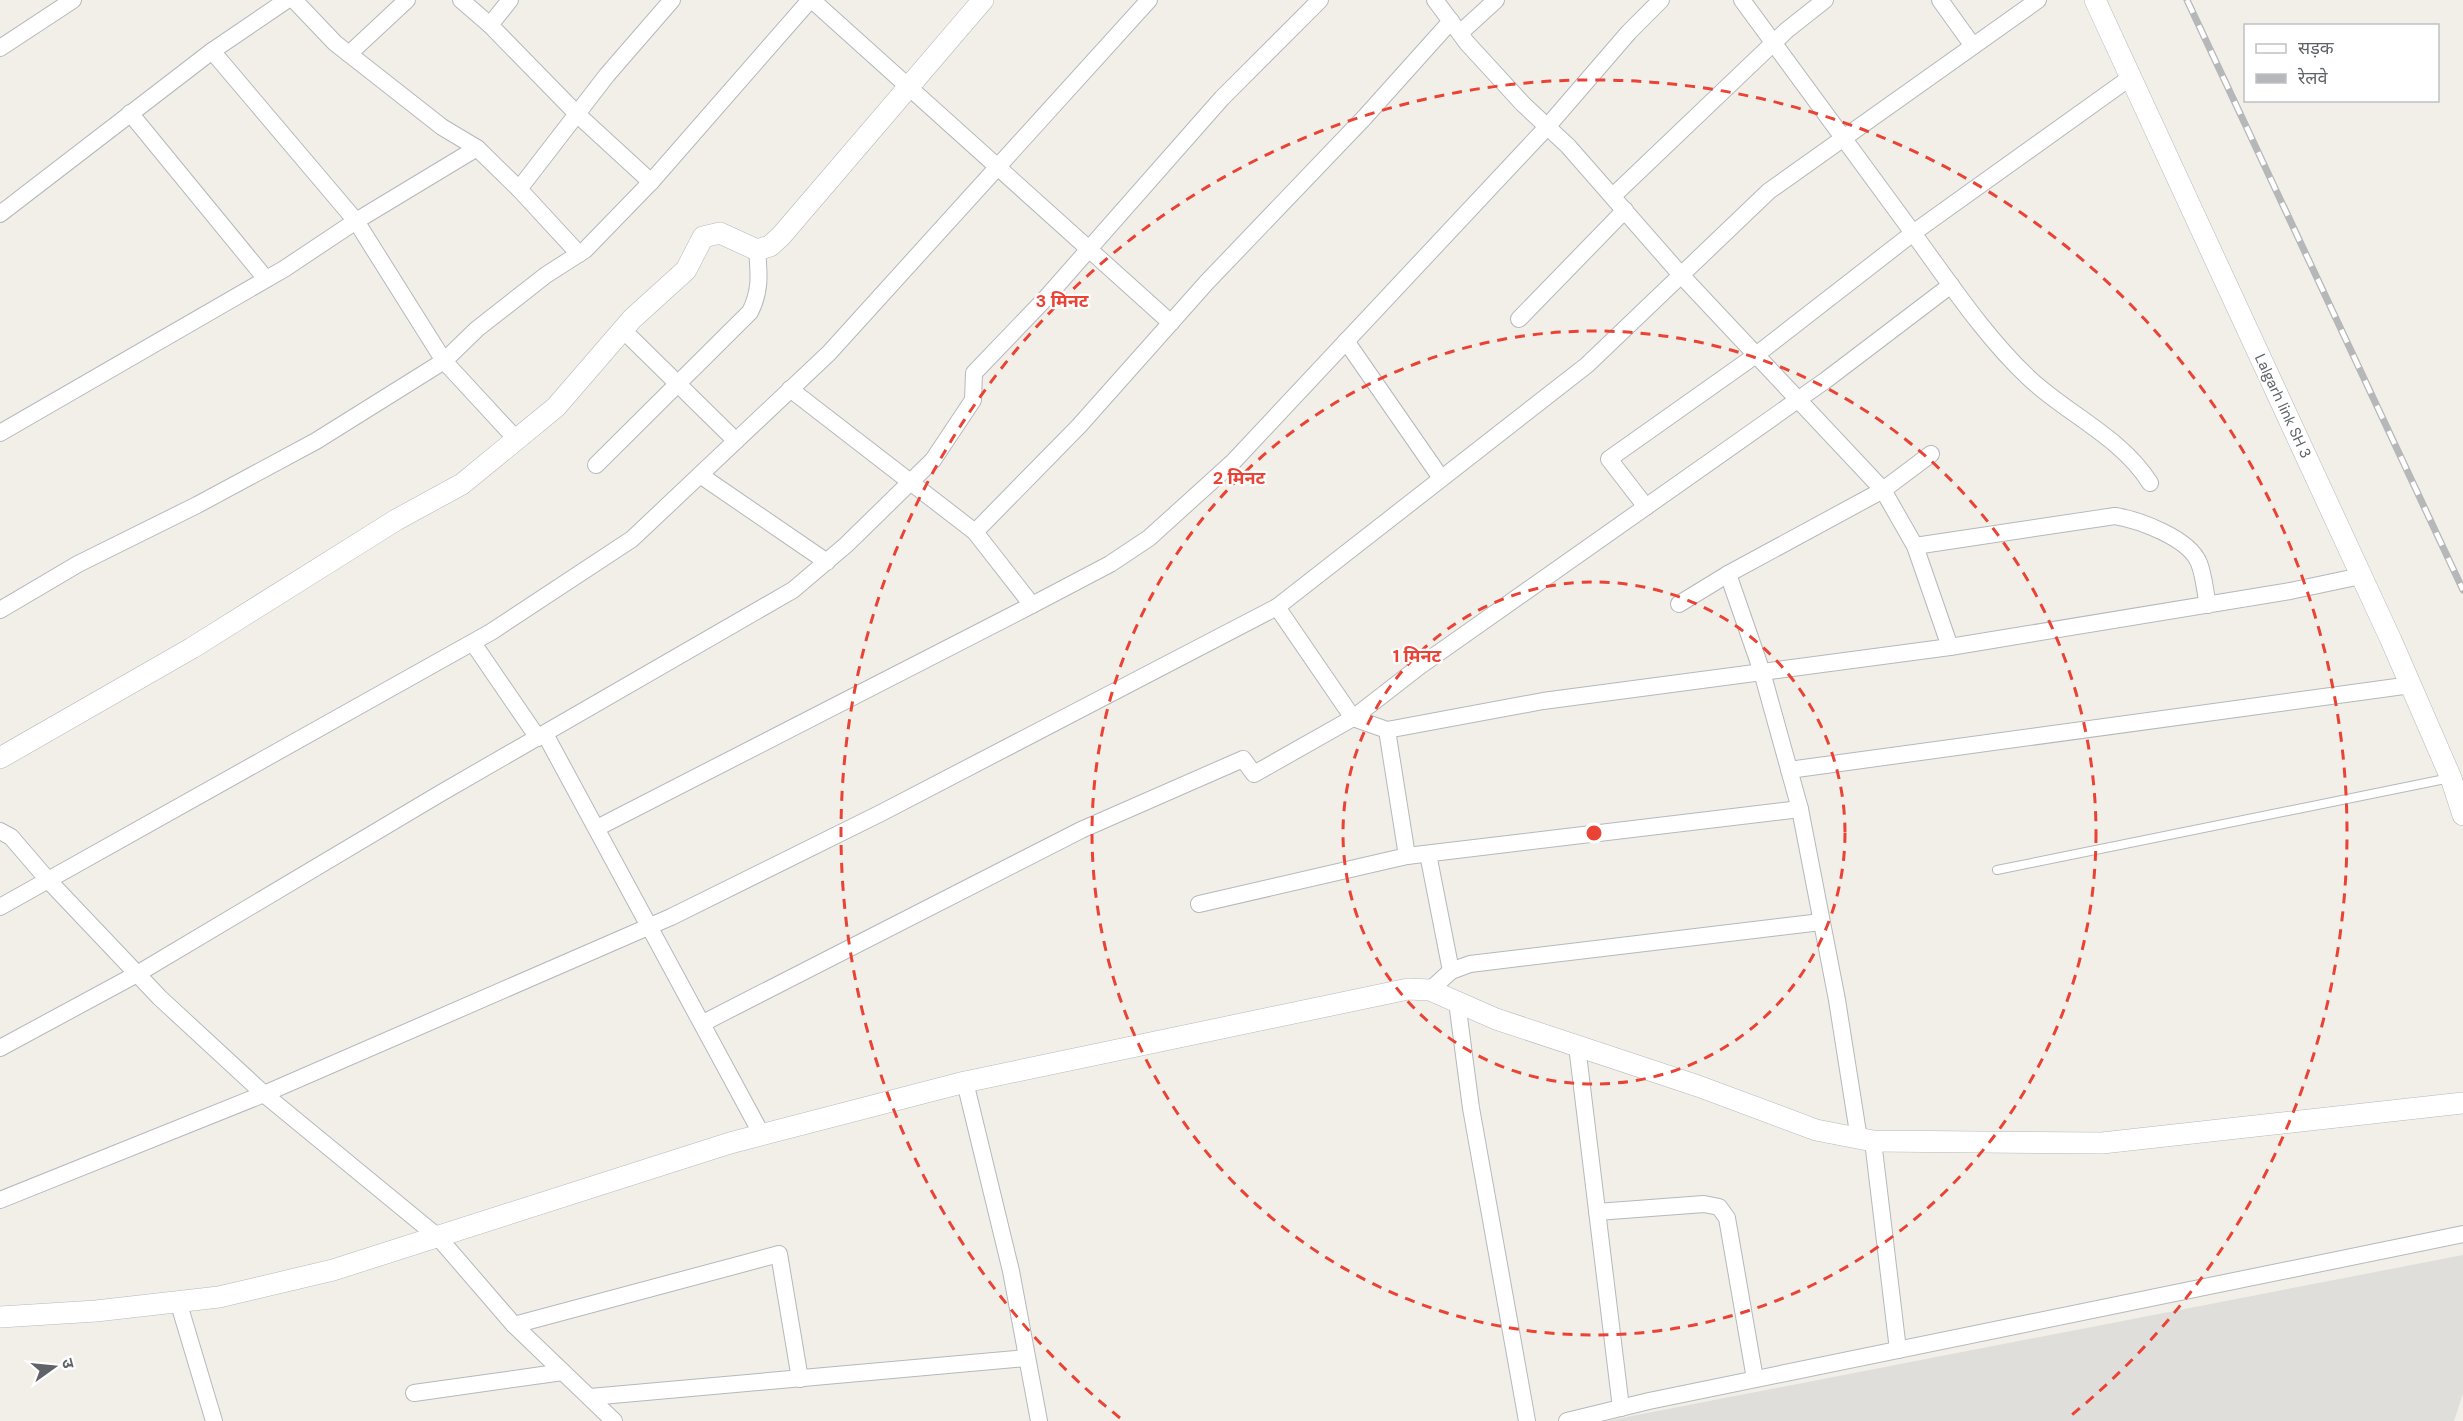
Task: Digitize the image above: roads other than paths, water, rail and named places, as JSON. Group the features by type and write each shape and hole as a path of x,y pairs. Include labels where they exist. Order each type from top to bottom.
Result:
{"street":[{"path":"0,48 73,0"},
{"path":"0,214 212,51 287,0"},
{"path":"294,0 349,54 442,127 477,148 519,189 579,254"},
{"path":"349,54 407,0"},
{"path":"461,0 490,25 578,115 651,182"},
{"path":"490,25 510,0"},
{"path":"519,189 607,75 672,0"},
{"path":"0,609 78,564 197,505 316,441 444,361 477,329 546,275 579,254 651,182 811,0 999,166 1088,250 1171,323"},
{"path":"0,758 192,648 396,520 462,484 556,407 623,330 686,270 702,237 720,233 757,250 770,246 805,211 908,86 983,0"},
{"path":"0,907 473,643 632,539 829,352 1148,0"},
{"path":"0,1048 137,974 793,590 827,561 933,460 973,400 974,373 1088,250 1222,98 1320,0"},
{"path":"1436,0 1455,27 1523,104 1613,196 1681,275 1883,490 1915,546 1950,647"},
{"path":"975,532 1079,426 1171,323 1455,27 1496,0"},
{"path":"597,828 1032,605 1110,564 1149,538 1233,462 1547,127 1629,32 1661,0"},
{"path":"1742,0 1952,285 2030,379 2129,456 2150,483"},
{"path":"1613,196 1774,42 1825,0"},
{"path":"1940,0 1973,46"},
{"path":"0,1200 264,1094 651,926 881,813 1277,607 1587,365 1769,191 2038,0"},
{"name":"Lalgarh link SH 3","path":"2096,0 2411,685 2451,778 2463,815"},
{"path":"212,51 356,221 444,361 517,440"},
{"path":"1646,507 1609,459 1756,355 1913,233 2131,77"},
{"path":"130,113 266,279"},
{"path":"0,433 266,279 356,221 477,148"},
{"path":"1519,319 1626,210"},
{"path":"596,465 750,312 757,299 760,279 757,250"},
{"path":"703,1023 1082,830 1243,759 1254,774 1353,718 1420,666 1799,399 1952,285"},
{"path":"623,330 736,441"},
{"path":"1346,341 1441,478"},
{"path":"790,389 975,532 1032,605"},
{"path":"1678,604 1728,574 1883,490 1931,454"},
{"path":"700,475 827,561"},
{"path":"1915,546 2115,516 2133,519 2150,525 2184,546 2199,561 2208,605"},
{"path":"1728,574 1762,672 1800,809 1866,1140 1898,1350"},
{"path":"1277,607 1353,718 1387,730 1543,701 1950,647 2208,605 2361,576"},
{"path":"473,643 542,736 597,828 762,1135"},
{"path":"1789,770 2411,685"},
{"path":"1387,730 1407,856"},
{"path":"1198,904 1407,856 1800,809"},
{"path":"0,831 11,837 48,880 137,974 264,1094 438,1237 514,1325 614,1421"},
{"path":"1428,854 1451,971"},
{"path":"1430,990 1451,971 1470,964 1821,922"},
{"path":"0,1317 96,1311 219,1297 333,1270 762,1135 965,1082 1408,989 1430,990 1497,1019 1698,1086 1816,1130 1866,1140 2102,1143 2463,1103"},
{"path":"1457,1002 1471,1108 1527,1421"},
{"path":"1577,1046 1621,1408"},
{"path":"965,1082 1011,1271 1039,1421"},
{"path":"1597,1212 1704,1204 1719,1207 1727,1218 1755,1379"},
{"path":"1567,1421 1755,1379 2463,1234"},
{"path":"514,1325 779,1254 800,1379"},
{"path":"178,1301 214,1421"},
{"path":"590,1397 1026,1358"},
{"path":"414,1393 563,1372"}],"lane":[{"path":"1997,870 2451,778"}],"railway":[{"path":"2187,0 2463,590"}]}
